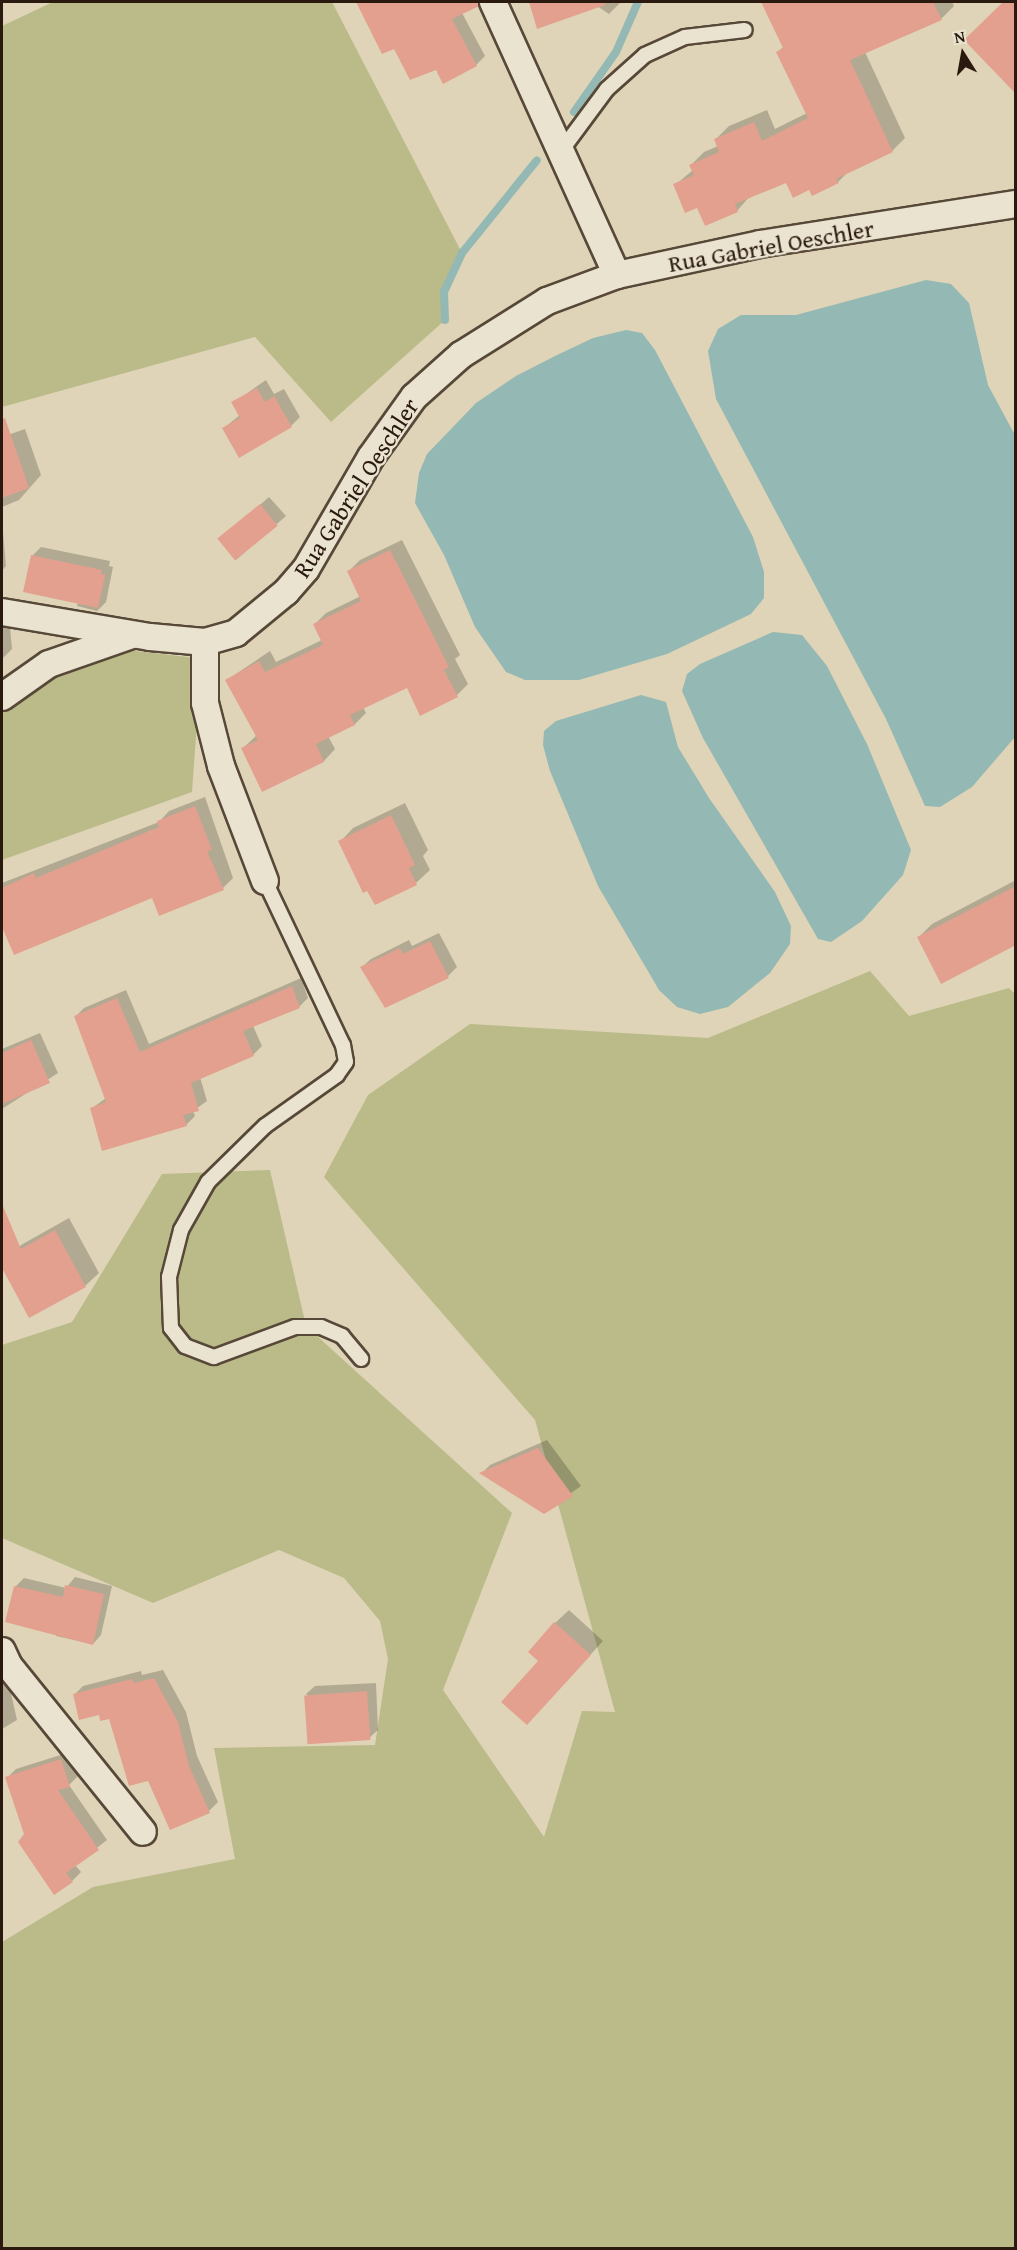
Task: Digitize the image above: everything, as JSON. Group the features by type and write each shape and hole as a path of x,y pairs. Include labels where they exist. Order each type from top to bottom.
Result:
{"street":[{"path":"493,2 617,275"},
{"name":"Rua Gabriel Oeschler","path":"2,612 133,635 205,642 236,633 293,584 392,426 414,397 461,355 538,306 617,275 760,244 1016,204"},
{"path":"2,697 49,664 133,635"},
{"path":"205,642 205,703 218,756 265,881"},
{"path":"2,1652 9,1666 143,1832"}],"lane":[{"path":"561,151 607,89 645,55 685,37 745,30"},
{"path":"265,881 343,1045 346,1062 337,1075 265,1126 208,1182 181,1230 176,1249 169,1277 171,1328 185,1346 214,1357 295,1327 321,1327 342,1336 361,1359"}],"green space":[{"path":"53,2 332,2 462,253 444,292 445,320 331,422 255,337 2,407 2,26"},
{"path":"118,649 196,658 198,708 192,792 2,860 2,701 62,669"},
{"path":"870,971 909,1016 1009,988 1015,994 1015,2248 2,2248 2,1942 93,1887 235,1859 214,1748 375,1745 388,1659 380,1621 344,1578 279,1550 153,1603 2,1538 2,1345 72,1322 162,1174 270,1170 306,1326 512,1513 443,1690 544,1837 582,1711 615,1712 535,1420 324,1177 368,1095 470,1024 708,1038"}],"water":[{"path":"926,280 951,284 969,303 988,385 1016,437 1015,737 972,787 940,807 925,806 886,719 716,399 708,351 718,329 741,315 796,315"},
{"path":"626,330 642,333 655,350 753,537 764,572 764,598 751,614 667,654 579,680 525,680 506,672 475,627 444,555 415,503 419,473 427,454 476,403 516,376 555,356 593,338"},
{"path":"773,632 802,635 827,666 867,744 911,850 903,875 862,921 831,942 818,939 703,738 682,691 687,674 700,664"},
{"path":"641,695 666,702 678,747 709,798 775,892 791,926 790,944 770,973 728,1007 700,1014 677,1007 659,990 598,886 550,771 543,745 544,731 556,721"}],"building":[{"path":"356,2 478,2 479,6 452,19 477,66 443,84 436,70 410,80 394,49 382,54"},
{"path":"529,2 605,2 605,5 537,29"},
{"path":"761,2 933,2 942,20 850,60 893,152 836,179 839,183 812,196 809,190 793,198 786,183 735,204 738,212 705,226 697,208 685,213 673,184 694,175 689,165 719,152 714,139 754,122 762,141 808,118 776,52 783,48"},
{"path":"1003,2 1016,2 1016,94 964,40"},
{"path":"257,388 265,402 274,396 292,427 239,458 222,428 240,418 231,402"},
{"path":"5,418 29,488 2,498 2,419"},
{"path":"260,504 278,526 235,560 217,539"},
{"path":"390,550 449,667 444,670 458,697 420,716 407,688 350,715 355,725 316,744 324,762 262,792 241,748 258,740 225,680 259,661 265,672 323,645 313,624 361,601 347,571"},
{"path":"31,555 102,570 101,574 105,575 98,608 23,592"},
{"path":"195,806 212,850 207,851 224,890 159,916 152,898 14,955 2,927 2,888 34,873 36,878 159,827 157,821"},
{"path":"391,815 415,865 409,868 417,885 375,905 367,891 363,893 338,841"},
{"path":"1016,886 1016,945 941,984 917,937"},
{"path":"430,941 449,978 385,1008 360,967 400,948 403,954"},
{"path":"292,986 300,1008 243,1031 254,1056 191,1083 199,1111 183,1115 187,1126 102,1151 90,1108 106,1102 74,1016 117,998 140,1052"},
{"path":"31,1040 50,1083 2,1104 2,1053"},
{"path":"2,1204 21,1249 55,1230 86,1287 29,1318 2,1268"},
{"path":"538,1448 573,1496 544,1514 479,1473"},
{"path":"65,1585 104,1594 93,1645 5,1622 14,1586 63,1597"},
{"path":"554,1622 591,1655 527,1725 501,1702 538,1661 528,1652"},
{"path":"154,1678 178,1722 189,1766 210,1813 170,1830 148,1781 129,1786 109,1719 100,1721 99,1715 79,1720 73,1694 132,1679 134,1683"},
{"path":"367,1691 370,1740 308,1744 304,1695"},
{"path":"61,1759 70,1787 58,1790 99,1850 66,1873 73,1882 54,1895 18,1842 24,1834 5,1777"}],"waterway":[{"path":"574,112 616,52 638,2"},
{"path":"445,320 444,292 462,253 537,160"}]}
